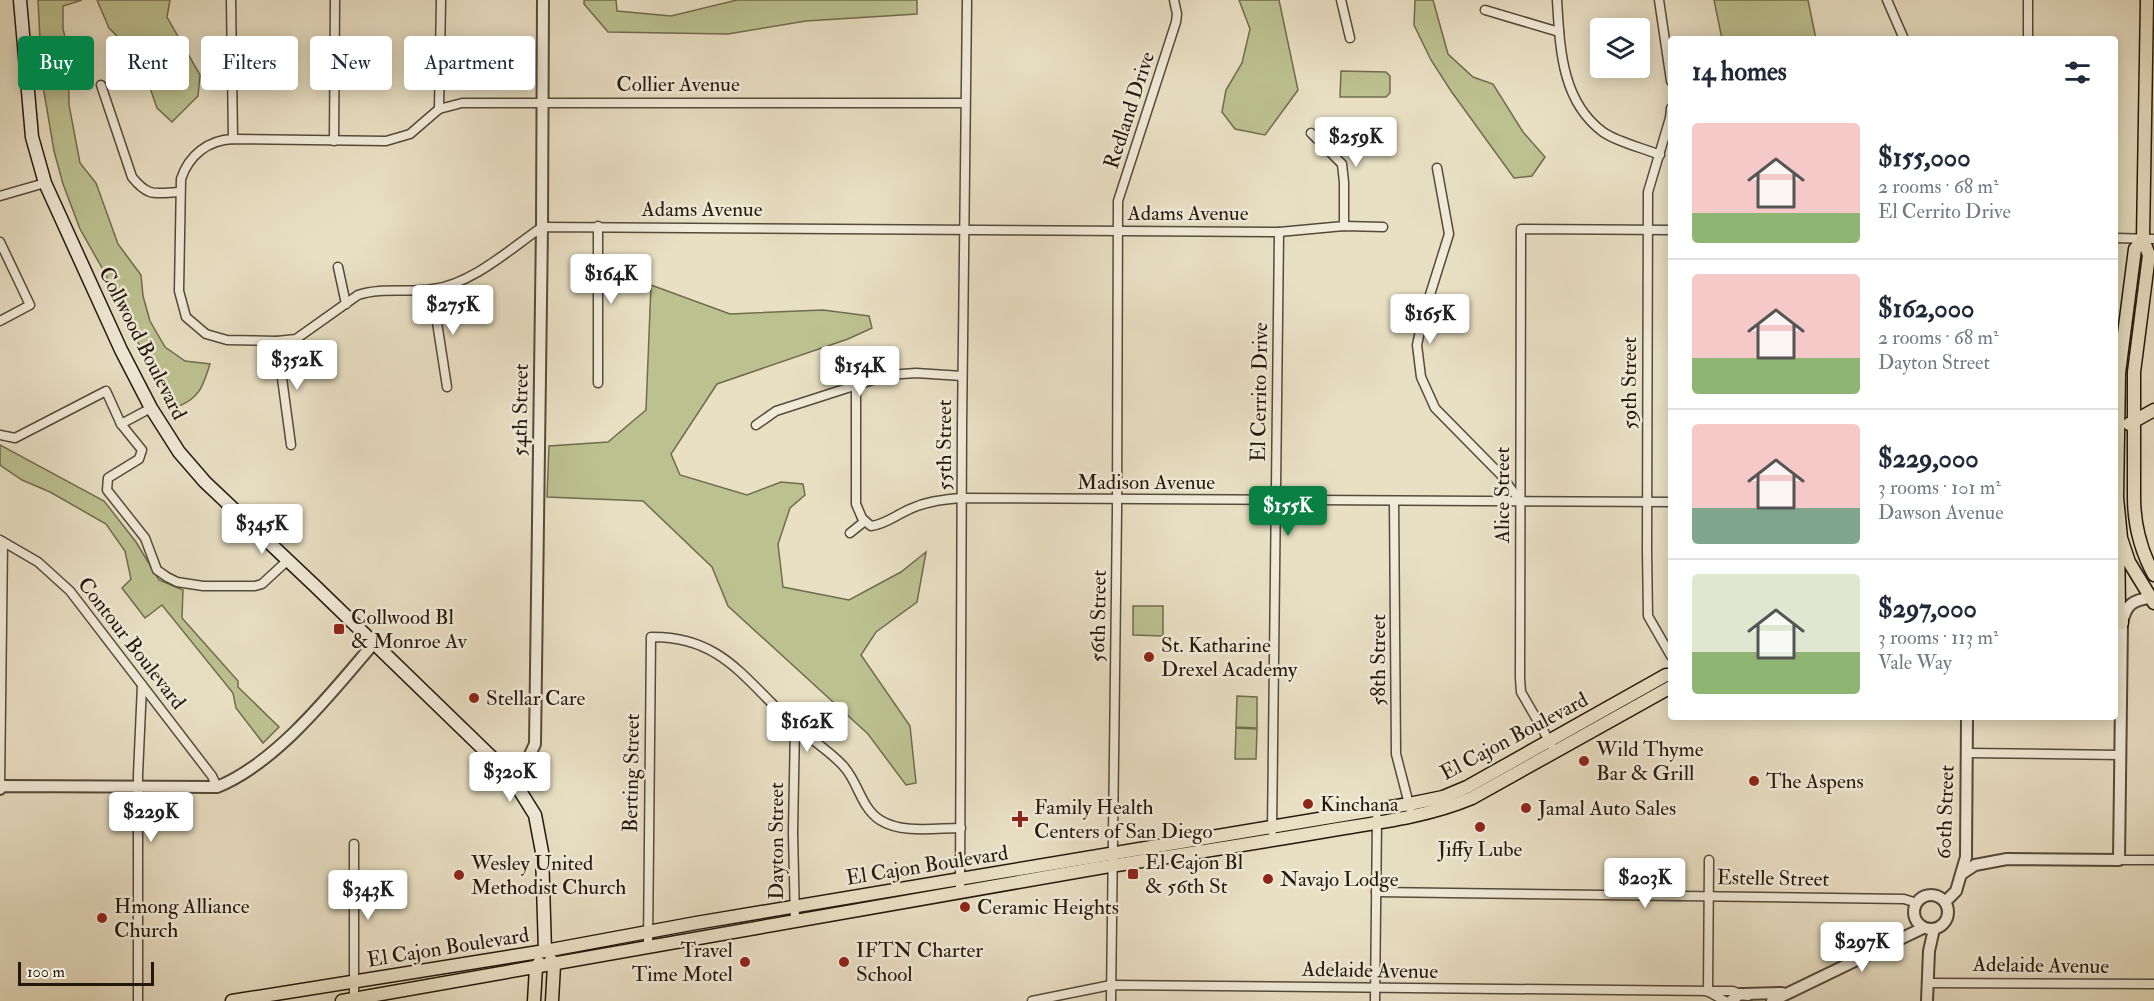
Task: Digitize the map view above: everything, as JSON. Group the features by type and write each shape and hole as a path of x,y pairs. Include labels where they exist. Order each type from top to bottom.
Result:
{"main road":[{"name":"Collwood Boulevard","path":"20,0 32,137 45,183 151,408 179,452 205,482 510,775 535,815 542,852 545,951"},
{"path":"2147,0 2149,255 2134,372 2135,516 2140,546 2154,575"},
{"path":"2118,347 2135,249 2149,239"},
{"path":"2118,429 2154,410"},
{"path":"2118,513 2121,538 2130,562 2152,600"},
{"path":"2118,513 2119,608 2122,623"},
{"name":"El Cajon Boulevard","path":"1553,746 1668,675"},
{"name":"El Cajon Boulevard","path":"235,1001 545,951 795,906 960,885 1411,811 1467,787 1668,688"},
{"name":"El Cajon Boulevard","path":"348,1000 554,965 795,920 960,885"},
{"path":"534,1001 536,968 545,951 554,965 552,1001"}],"street":[{"path":"231,0 233,139"},
{"path":"334,0 334,141"},
{"path":"439,109 441,0"},
{"name":"54th Street","path":"510,775 527,761 535,744 543,0"},
{"name":"55th Street","path":"960,885 967,0"},
{"name":"Redland Drive","path":"1117,231 1118,201 1176,22 1174,0"},
{"path":"1341,0 1350,38"},
{"path":"1557,0 1559,32 1569,90 1586,117 1605,133 1660,154"},
{"path":"1659,0 1668,61"},
{"path":"1887,0 1903,36"},
{"path":"2028,0 2028,36"},
{"path":"1485,10 1559,32"},
{"path":"101,85 132,177 142,189 152,193 180,192 179,291 186,317 206,334 227,340 296,339 358,295 370,291 432,290 470,277 542,227"},
{"name":"Collier Avenue","path":"180,192 183,173 196,154 209,144 233,139 386,141 410,134 439,109 462,103 965,103"},
{"name":"59th Street","path":"1668,125 1648,192 1647,229 1648,616 1668,651"},
{"path":"1311,133 1342,164 1344,226"},
{"path":"1437,168 1449,234 1423,317 1417,345 1421,377 1435,408 1502,476 1520,501"},
{"path":"0,196 45,183"},
{"path":"597,383 598,226"},
{"name":"Adams Avenue","path":"542,227 1279,232 1344,226 1383,227"},
{"name":"Alice Street","path":"1553,746 1521,692 1521,229 1647,229"},
{"path":"1647,229 1668,230"},
{"name":"56th Street","path":"1111,1001 1117,499 1117,231"},
{"name":"El Cerrito Drive","path":"1272,835 1279,232"},
{"path":"2118,238 2149,239"},
{"path":"0,242 30,305 0,321"},
{"path":"338,267 346,304"},
{"path":"432,290 447,387"},
{"path":"277,341 291,445"},
{"path":"756,425 776,411 888,375 916,373 963,376"},
{"path":"850,533 866,521 862,518 856,504 856,385"},
{"path":"0,435 15,438 105,391 122,424 142,450 139,459 108,478 107,490 145,538 157,570 177,582 203,586 255,586 262,584 288,560"},
{"path":"122,424 151,408"},
{"name":"Madison Avenue","path":"866,521 871,526 883,525 902,513 925,503 962,498 1668,502"},
{"name":"58th Street","path":"1394,501 1396,754 1411,811"},
{"path":"2,541 0,787 217,787 233,781 277,748 322,704 374,643"},
{"name":"Contour Boulevard","path":"2,541 38,562 70,591 212,776 217,787"},
{"path":"2119,860 2121,755 2119,651 2122,623 2125,609 2133,601 2152,600"},
{"name":"Berting Street","path":"648,946 651,637 671,637 708,648 724,658 795,725"},
{"path":"138,1001 138,788 142,685"},
{"name":"60th Street","path":"1917,903 1914,912 1916,921 1928,929 1942,926 1947,919 1948,910 1945,902 1956,891 1963,873 1966,857 1967,720"},
{"path":"795,725 845,768 863,800 879,820 903,828 961,828"},
{"name":"Dayton Street","path":"795,725 793,845 795,920"},
{"path":"1967,753 2121,755"},
{"path":"1375,1001 1377,816"},
{"path":"348,1000 354,982 354,844"},
{"path":"1963,873 1976,865 2007,859 2154,860"},
{"path":"1708,992 1709,860"},
{"name":"Estelle Street","path":"1376,892 1904,899 1917,903"},
{"path":"1917,903 1923,897 1931,895 1945,902"},
{"path":"1772,1001 1928,929"},
{"name":"60th Street","path":"1927,1001 1928,929"},
{"name":"Adelaide Avenue","path":"1927,982 2154,984"},
{"name":"Adelaide Avenue","path":"1032,1001 1111,985 1733,991 1738,996"},
{"name":"Adelaide Avenue","path":"1708,992 1725,1001"},
{"path":"1738,996 1788,993"},
{"path":"1738,996 1750,997 1753,1001"}],"green space":[{"path":"38,0 82,0 63,6 65,36 40,36"},
{"path":"97,0 170,0 167,17 178,36 117,36 109,28"},
{"path":"584,0 616,0 617,11 671,16 737,0 917,0 917,14 806,21 728,34 608,32 584,4"},
{"path":"1239,0 1279,0 1298,90 1265,135 1235,129 1222,112 1226,90 1242,63 1250,29"},
{"path":"1415,0 1433,0 1448,54 1473,77 1493,84 1523,132 1545,157 1532,176 1514,178 1451,91 1431,60 1414,25"},
{"path":"1714,0 1808,0 1815,36 1721,36"},
{"path":"189,56 200,75 198,96 172,122 157,108 151,90 189,90"},
{"path":"1341,71 1386,72 1390,76 1390,93 1386,97 1340,97"},
{"path":"44,90 69,90 69,105 80,163 96,183 118,244 141,275 143,296 150,321 165,347 185,361 210,364 200,390 191,400 177,407 138,343 130,321 115,298 106,275 80,229 63,184 54,151"},
{"path":"651,285 730,314 823,310 869,316 872,328 848,339 717,384 671,454 680,475 747,495 781,482 803,484 805,495 790,508 778,544 783,587 849,600 901,572 926,552 917,602 876,632 861,655 910,726 916,783 906,785 868,734 728,606 712,567 643,501 547,497 549,446 608,442 646,410"},
{"path":"0,445 104,501 136,542 159,580 183,590 182,618 238,681 238,687 279,727 263,743 236,708 233,693 162,605 145,618 122,588 131,579 125,551 106,524 50,492 22,480 0,465"},
{"path":"1133,606 1163,606 1163,636 1133,635"},
{"path":"1237,696 1257,697 1257,728 1236,727"},
{"path":"1236,728 1257,729 1256,759 1235,759"}],"place":[{"name":"Collwood Bl & Monroe Av","path":"339,629"},
{"name":"St. Katharine Drexel Academy","path":"1149,657"},
{"name":"Stellar Care","path":"474,698"},
{"name":"Wild Thyme Bar & Grill","path":"1584,761"},
{"name":"The Aspens","path":"1754,781"},
{"name":"Kinchana","path":"1308,804"},
{"name":"Jamal Auto Sales","path":"1526,808"},
{"name":"Family Health Centers of San Diego","path":"1020,819"},
{"name":"Jiffy Lube","path":"1480,827"},
{"name":"El Cajon Bl & 56th St","path":"1133,874"},
{"name":"Wesley United Methodist Church","path":"459,875"},
{"name":"Navajo Lodge","path":"1268,879"},
{"name":"Ceramic Heights","path":"965,907"},
{"name":"Hmong Alliance Church","path":"102,918"},
{"name":"Travel Time Motel","path":"745,962"},
{"name":"IFTN Charter School","path":"844,962"}]}
